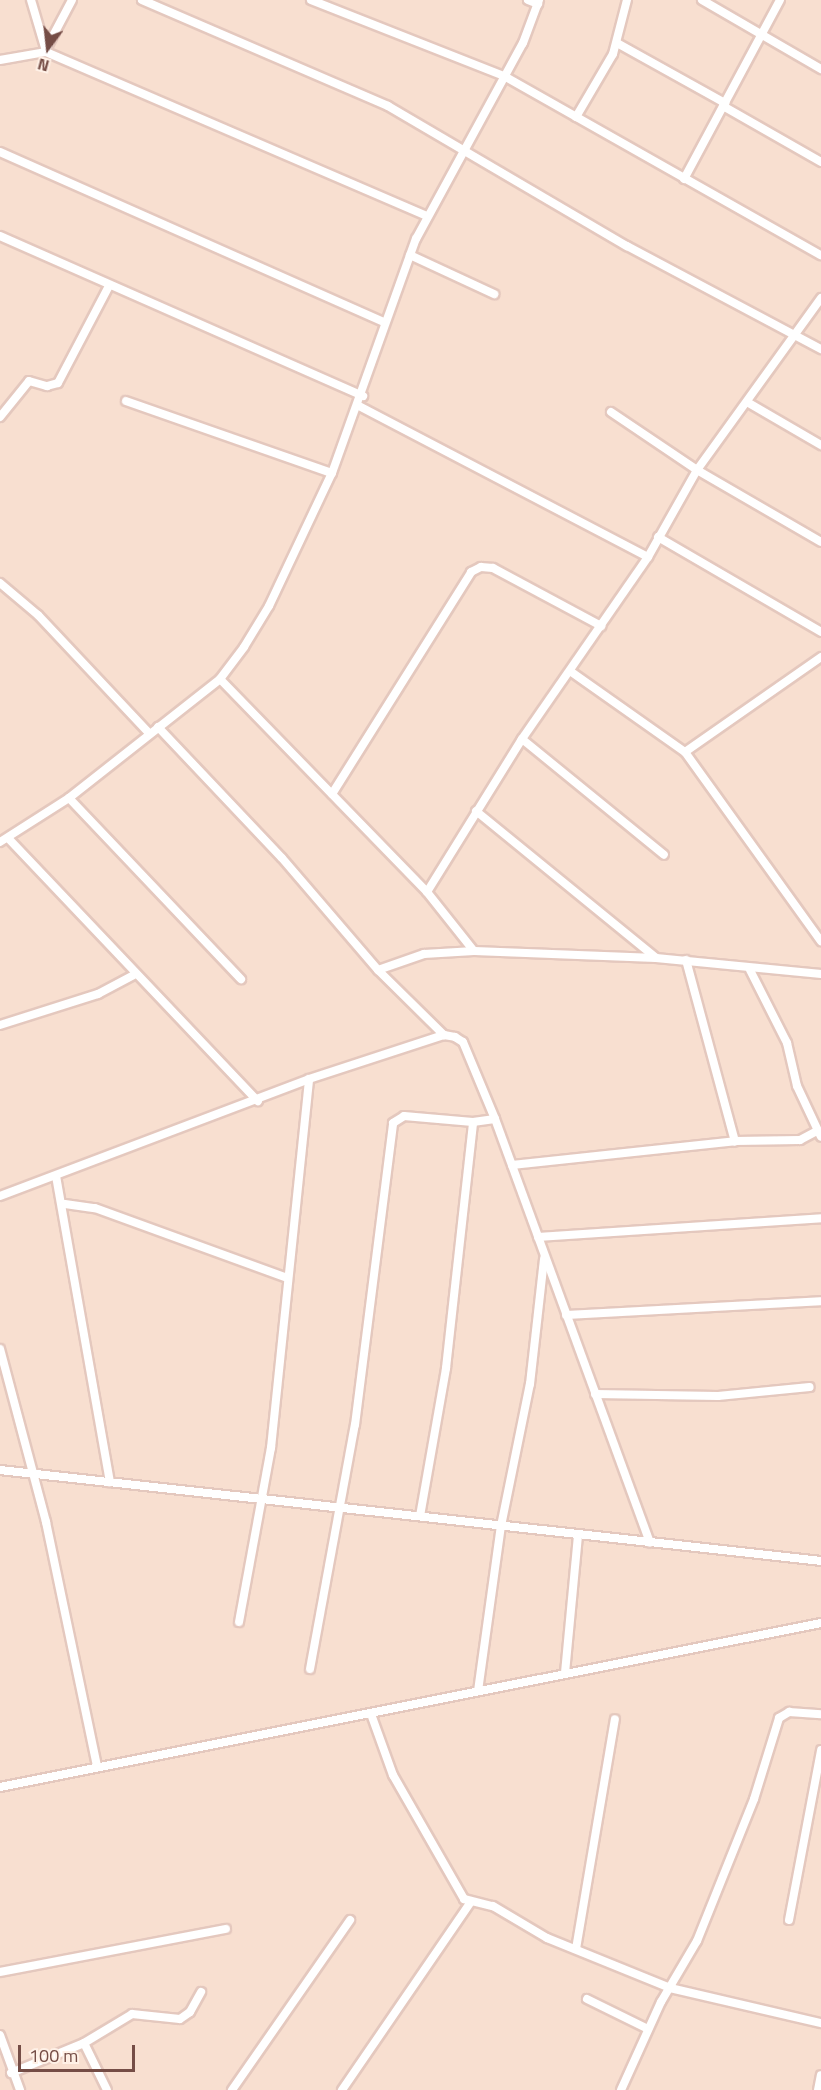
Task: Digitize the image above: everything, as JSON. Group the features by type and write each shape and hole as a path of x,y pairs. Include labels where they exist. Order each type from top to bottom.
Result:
{"street":[{"path":"31,0 46,50"},
{"path":"46,50 72,0"},
{"path":"142,0 374,99 464,148 627,246 821,349"},
{"path":"311,0 504,76 821,255"},
{"path":"258,1101 4,840 69,798 220,679 269,606 332,473 363,396 384,322 427,216 504,76 538,2 528,0"},
{"path":"576,117 618,42 627,0"},
{"path":"702,0 821,69"},
{"path":"684,178 780,0"},
{"path":"618,42 821,162"},
{"path":"0,60 46,50 427,216"},
{"path":"0,152 384,322"},
{"path":"0,236 363,396"},
{"path":"410,255 494,294"},
{"path":"0,417 29,381 47,386 58,383 109,286"},
{"path":"427,892 522,739 648,556 697,470 821,298"},
{"path":"126,401 332,473"},
{"path":"747,402 821,445"},
{"path":"359,406 648,556"},
{"path":"611,412 697,470 821,542"},
{"path":"658,537 821,632"},
{"path":"332,794 471,572 493,568 600,626"},
{"path":"0,583 38,615 149,733"},
{"path":"685,752 821,657"},
{"path":"570,671 685,752 821,941"},
{"path":"220,679 427,892 474,951"},
{"path":"158,727 282,858 378,970 444,1035 463,1042 495,1119 650,1543"},
{"path":"522,739 664,855"},
{"path":"69,798 241,979"},
{"path":"476,811 656,958"},
{"path":"378,970 424,954 474,951 656,958 686,960 750,970 821,974"},
{"path":"686,960 735,1141"},
{"path":"512,1165 735,1141 800,1140 818,1134 787,1043 750,970"},
{"path":"0,1025 98,994 133,975"},
{"path":"0,1196 258,1101 309,1079 444,1035"},
{"path":"239,1622 261,1498 309,1079"},
{"path":"310,1669 342,1507 393,1123 404,1116 473,1122 495,1119"},
{"path":"420,1516 446,1368 473,1122"},
{"path":"56,1176 65,1203 110,1482"},
{"path":"65,1203 95,1208 287,1278"},
{"path":"538,1237 821,1218"},
{"path":"478,1691 501,1526 530,1384 544,1255"},
{"path":"566,1315 821,1300"},
{"path":"0,1348 86,1698 97,1766"},
{"path":"596,1394 718,1396 810,1388"},
{"path":"0,1470 821,1560"},
{"path":"565,1673 578,1535"},
{"path":"0,1787 821,1623"},
{"path":"621,2090 648,2029 697,1941 754,1799 779,1718 789,1712 821,1714"},
{"path":"371,1713 393,1774 459,1893 470,1903 493,1906 576,1949 670,1988 821,2023"},
{"path":"576,1949 615,1719"},
{"path":"789,1920 821,1750"},
{"path":"342,2090 470,1903"},
{"path":"232,2090 350,1920"},
{"path":"0,1972 226,1929"},
{"path":"0,2073 11,2071 84,2043 132,2014 180,2019 190,2012 201,1992"},
{"path":"587,1999 648,2029"},
{"path":"0,2035 11,2071 20,2090"},
{"path":"84,2043 107,2090"},
{"path":"818,2090 821,2075"}],"shaded area":[{"path":"0,0 821,0 821,2090 0,2090"}]}
